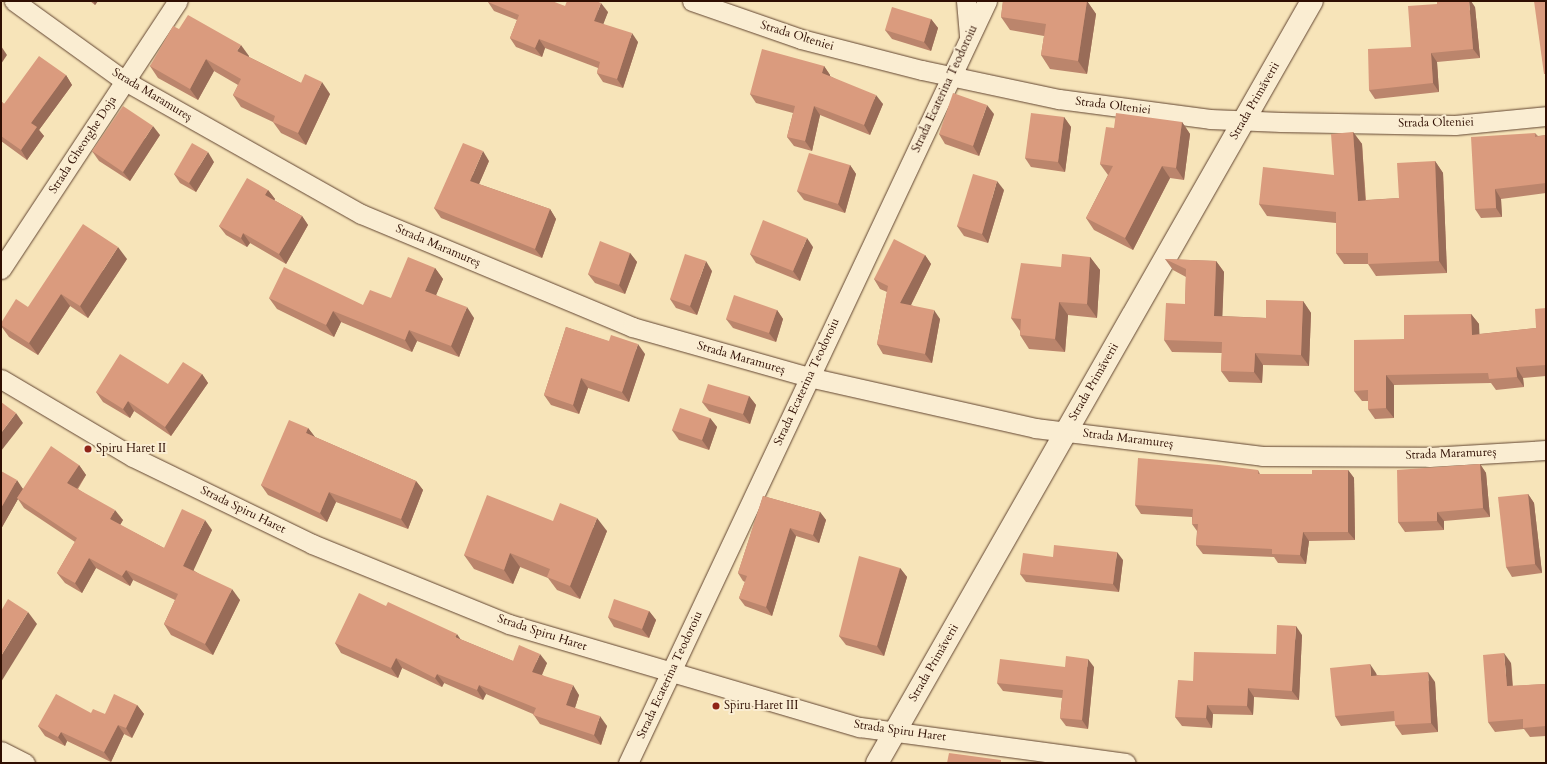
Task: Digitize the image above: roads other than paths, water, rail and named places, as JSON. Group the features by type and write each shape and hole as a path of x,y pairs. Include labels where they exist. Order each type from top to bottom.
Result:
{"main road":[{"name":"Strada Primăverii","path":"877,763 1312,1"}],"street":[{"name":"Strada Maramureș","path":"14,1 125,81 361,214 632,327 809,377 1065,432 1262,456 1429,457 1546,450"},
{"name":"Strada Gheorghe Doja","path":"1,269 178,1"},
{"name":"Strada Olteniei","path":"692,1 801,39 952,76 1059,99 1210,119 1455,124 1546,116"},
{"path":"966,1 969,38"},
{"name":"Strada Ecaterina Teodoroiu","path":"628,763 987,1"},
{"name":"Strada Spiru Haret","path":"1,379 133,457 312,544 509,624 670,674 860,727 1126,763"},
{"path":"1,751 25,763"}],"place":[{"name":"Spiru Haret II","path":"88,449"},
{"name":"Spiru Haret III","path":"716,706"}]}
